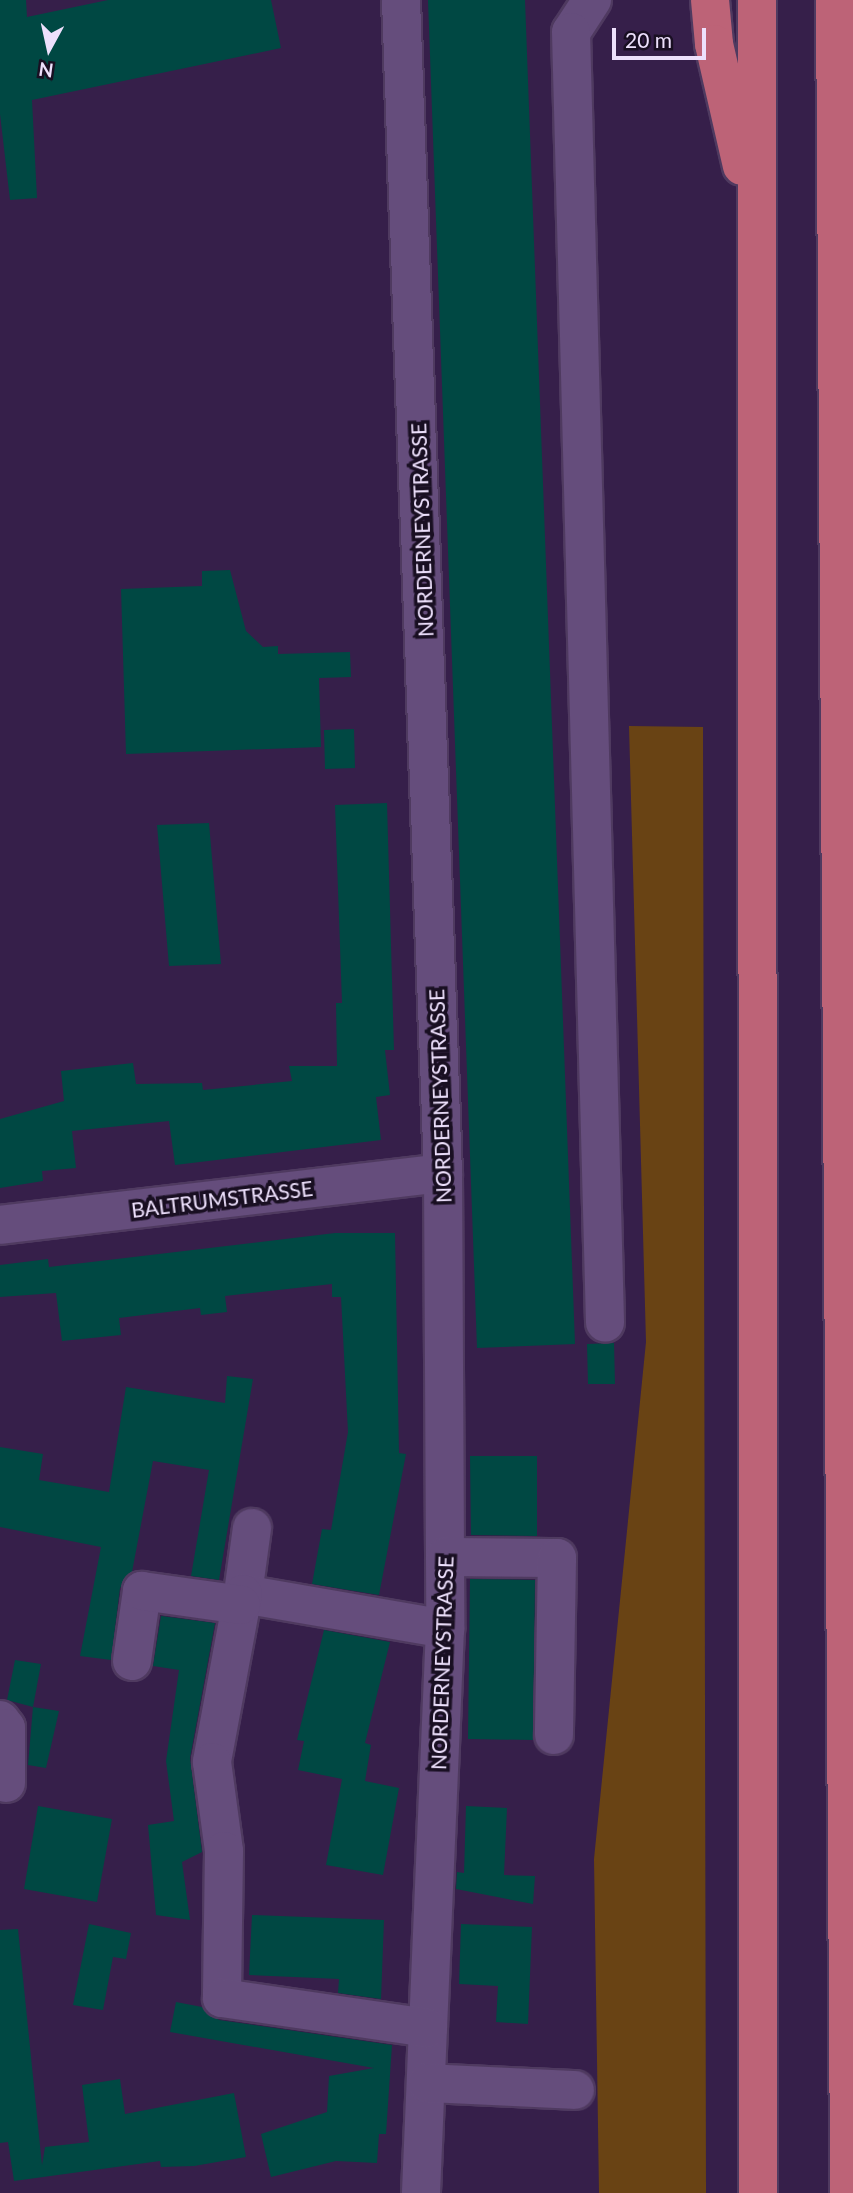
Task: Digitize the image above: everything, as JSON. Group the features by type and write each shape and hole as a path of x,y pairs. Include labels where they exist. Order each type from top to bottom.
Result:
{"highway":[{"path":"710,0 714,44 757,230"},
{"path":"757,0 758,2193"},
{"path":"835,0 835,664 849,2193"},
{"path":"835,664 853,580"}],"street":[{"name":"NORDERNEYSTRASSE","path":"401,0 443,1173 445,1629 421,2193"},
{"path":"592,0 571,32 605,1323"},
{"name":"BALTRUMSTRASSE","path":"0,1225 443,1173"},
{"path":"252,1528 242,1600 212,1762 224,1852 222,1998 428,2028"},
{"path":"445,1558 558,1558 554,1735"},
{"path":"132,1661 142,1591 242,1600 445,1629"},
{"path":"0,1720 6,1728 6,1783"},
{"path":"427,2083 575,2090"}],"shaded area":[{"path":"629,726 703,727 706,2193 599,2193 594,1859 646,1342"}],"building":[{"path":"0,0 26,0 27,17 108,0 271,0 281,48 32,100 37,198 10,200 0,114"},
{"path":"428,0 525,0 575,1344 477,1348"},
{"path":"230,570 246,631 263,647 278,646 278,654 350,652 351,677 319,678 321,747 126,754 121,589 202,586 202,571"},
{"path":"354,729 355,768 325,769 324,730"},
{"path":"387,803 394,1050 385,1050 390,1095 376,1097 381,1140 175,1165 169,1121 72,1131 76,1168 42,1171 43,1181 0,1188 0,1119 64,1101 61,1071 133,1063 136,1084 202,1083 203,1090 292,1081 289,1066 337,1066 336,1003 342,1003 335,805"},
{"path":"209,823 221,964 169,966 157,825"},
{"path":"335,1233 395,1233 399,1453 406,1454 379,1595 312,1584 322,1529 331,1530 348,1432 341,1297 332,1297 332,1284 225,1296 227,1312 201,1315 200,1308 119,1318 121,1335 62,1341 56,1293 0,1297 0,1265 48,1259 49,1267"},
{"path":"614,1343 615,1384 588,1384 587,1344"},
{"path":"227,1376 253,1379 219,1580 191,1576 209,1470 153,1461 132,1572 120,1588 111,1660 80,1656 101,1547 0,1527 0,1447 43,1454 39,1480 109,1492 126,1387 225,1403"},
{"path":"470,1456 537,1456 537,1536 471,1535"},
{"path":"470,1579 535,1580 533,1740 468,1739"},
{"path":"161,1616 215,1623 190,1758 202,1852 182,1862 190,1920 156,1915 148,1825 174,1821 166,1761 179,1670 153,1666"},
{"path":"324,1630 390,1642 365,1743 371,1745 365,1781 399,1788 383,1875 326,1865 342,1779 298,1770 304,1741 297,1740"},
{"path":"15,1660 41,1664 33,1707 7,1700"},
{"path":"33,1707 59,1711 46,1768 28,1765"},
{"path":"38,1806 112,1819 97,1902 24,1889"},
{"path":"466,1806 507,1808 504,1875 535,1876 533,1904 456,1889 457,1872 464,1873"},
{"path":"252,1915 384,1920 381,1999 338,1993 339,1979 249,1975"},
{"path":"89,1924 131,1933 126,1959 113,1957 103,2010 73,2005"},
{"path":"461,1924 532,1927 528,2024 496,2022 498,1986 459,1984"},
{"path":"18,1929 42,2165 45,2147 89,2142 82,2085 120,2079 125,2114 234,2093 246,2157 194,2166 161,2167 160,2161 14,2181 8,2142 0,2143 0,1930"},
{"path":"176,2002 202,2007 219,2020 392,2045 386,2134 379,2134 377,2163 336,2161 271,2177 261,2134 327,2112 329,2076 374,2068 170,2032"}]}
